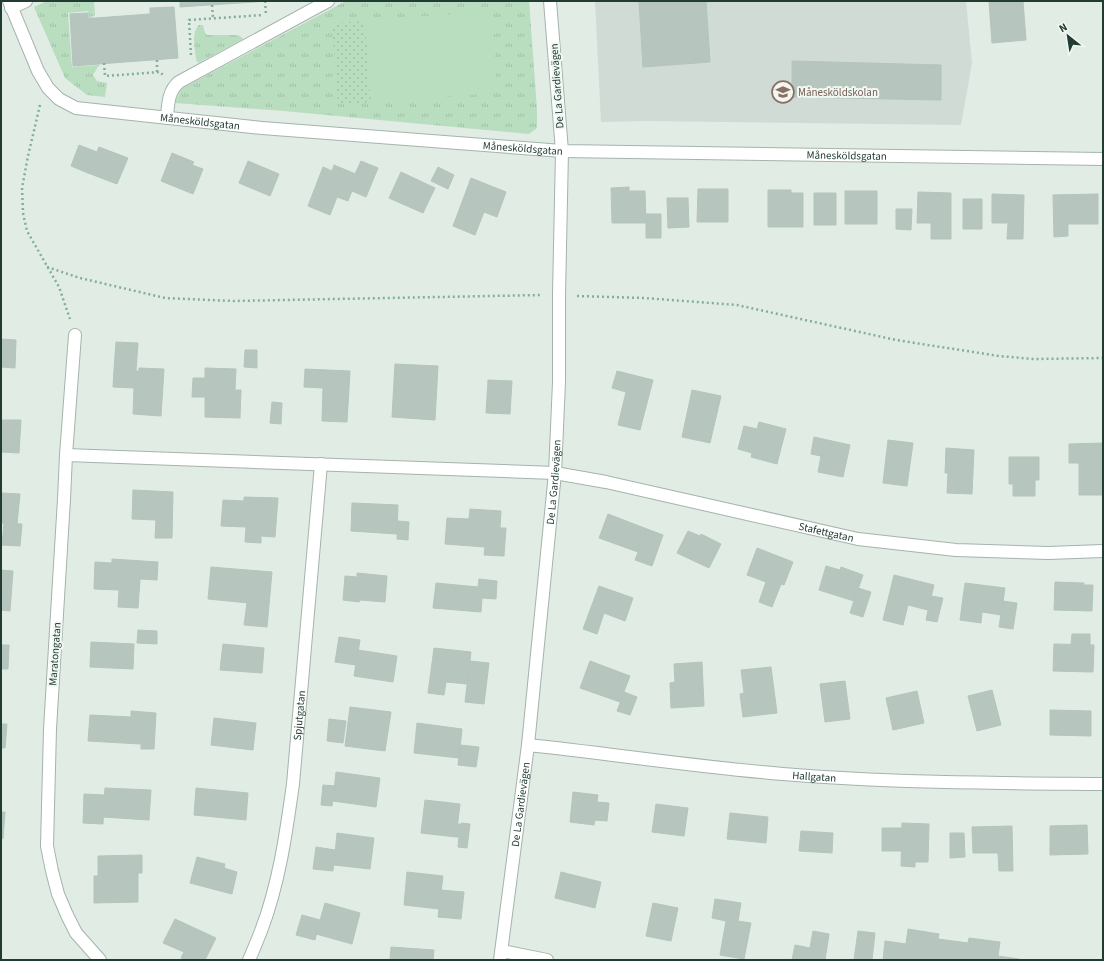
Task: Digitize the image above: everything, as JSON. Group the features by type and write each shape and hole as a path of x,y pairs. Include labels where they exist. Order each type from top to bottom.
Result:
{"street":[{"path":"10,4 26,1"},
{"path":"166,118 169,98 175,86 192,75 328,1"},
{"name":"De La Gardievägen","path":"501,956 528,745 556,473 559,382 562,151 550,1"},
{"name":"Månesköldsgatan","path":"10,4 38,71 48,88 59,99 76,108 262,128 562,151 1103,159"},
{"name":"Maratongatan","path":"75,335 66,455 50,729 47,846 58,894 67,916 76,933 100,960"},
{"name":"Stafettgatan","path":"66,455 556,473 606,482 858,539 963,550 1048,553 1103,550"},
{"name":"Spjutgatan","path":"249,960 268,911 279,871 287,832 293,784 320,464"},
{"name":"Hallgatan","path":"528,745 783,774 955,783 1103,784"},
{"path":"501,956 547,960"}],"path":[{"path":"265,1 266,15 276,29"},
{"path":"212,5 213,18"},
{"path":"192,75 189,20 266,15"},
{"path":"156,60 157,72"},
{"path":"104,63 106,76 160,72 175,86"},
{"path":"48,88 39,108 22,188 23,213 27,230 59,287 75,335"},
{"path":"47,267 80,278 165,298 233,301 559,295 644,298 737,305 896,340 999,356 1074,359 1103,358"}],"shaded area":[{"name":"Månesköldskolan","path":"595,1 966,1 972,63 961,125 647,121 601,122"}],"green space":[{"path":"47,1 94,1 95,16 89,17 88,11 68,13 72,67 99,65 93,75 97,81 107,83 105,97 87,95 65,78 34,7"},
{"path":"346,1 529,1 537,128 529,134 284,111 175,103 181,89"},
{"path":"492,11 497,93 371,102 365,21"},
{"path":"365,21 371,102 338,104 332,23"},
{"path":"199,25 203,25 207,35 237,35 243,39 198,63 196,59 194,36"}],"building":[{"path":"180,1 269,1 180,7"},
{"path":"639,1 706,1 710,62 643,67"},
{"path":"989,1 1023,1 1026,40 992,43"},
{"path":"174,7 178,58 73,66 70,14 88,13 88,18 96,18 150,14 150,8"},
{"path":"792,61 941,65 941,100 792,97"},
{"path":"79,145 97,152 88,173 71,166"},
{"path":"99,147 128,158 117,184 88,173"},
{"path":"172,153 194,162 192,165 203,169 193,194 161,181"},
{"path":"248,161 279,174 270,196 239,183"},
{"path":"361,161 378,168 366,197 352,191 358,175 355,174"},
{"path":"334,165 358,175 348,201 337,197 330,215 308,206 323,167 332,171"},
{"path":"438,167 454,175 448,189 431,181"},
{"path":"401,172 435,188 423,213 389,198"},
{"path":"471,178 506,192 497,217 484,212 475,235 453,226"},
{"path":"629,187 629,191 645,191 646,223 612,223 611,188"},
{"path":"698,189 728,189 728,222 697,222"},
{"path":"768,190 791,190 791,193 803,193 803,227 768,227"},
{"path":"845,191 877,191 877,224 845,224"},
{"path":"918,192 951,193 951,239 931,239 931,223 917,223"},
{"path":"814,193 836,193 836,225 814,225"},
{"path":"992,194 1024,195 1023,239 1007,239 1008,223 992,223"},
{"path":"1098,194 1098,224 1068,224 1068,236 1054,237 1053,195"},
{"path":"667,198 688,198 689,227 668,228"},
{"path":"963,199 982,199 982,229 963,229"},
{"path":"896,209 912,209 911,230 896,229"},
{"path":"646,214 661,214 661,238 646,238"},
{"path":"1,339 16,340 15,368 1,367"},
{"path":"116,342 138,343 136,371 114,370"},
{"path":"245,350 257,350 257,368 244,367"},
{"path":"395,364 438,366 435,420 392,417"},
{"path":"139,368 164,369 161,416 133,414 134,388 113,387 114,370 139,371"},
{"path":"205,368 236,369 235,390 241,390 240,418 205,417 205,397 192,397 193,378 205,378"},
{"path":"305,369 350,371 347,422 322,421 323,388 304,387"},
{"path":"617,371 653,380 640,430 618,425 626,392 612,388"},
{"path":"488,380 512,381 510,414 486,413"},
{"path":"692,390 721,396 710,443 682,437"},
{"path":"272,402 282,403 281,424 270,423"},
{"path":"1,420 21,420 19,453 1,452"},
{"path":"759,422 786,429 777,464 751,457 752,453 738,449 744,426 757,429"},
{"path":"814,437 850,445 843,477 818,472 821,456 811,454"},
{"path":"888,440 913,443 907,486 883,483"},
{"path":"1103,443 1103,495 1079,495 1079,463 1069,463 1069,444"},
{"path":"946,448 974,450 972,494 947,493 948,473 945,473"},
{"path":"1009,457 1039,457 1039,480 1035,480 1035,496 1013,496 1013,484 1009,484"},
{"path":"133,490 173,492 172,538 155,538 156,520 132,519"},
{"path":"1,493 20,494 17,524 1,523"},
{"path":"244,497 278,498 275,537 261,536 261,543 245,542 246,527 221,526 223,500 244,501"},
{"path":"352,503 398,505 397,534 351,531"},
{"path":"470,509 501,511 500,528 506,528 504,556 484,555 485,547 445,544 447,518 469,519"},
{"path":"608,514 647,529 638,552 599,538"},
{"path":"398,521 409,522 408,540 397,539"},
{"path":"4,523 22,524 20,546 2,545"},
{"path":"647,529 663,535 652,566 635,560"},
{"path":"688,531 700,536 701,534 721,544 709,568 677,553"},
{"path":"757,548 793,562 784,585 781,584 772,607 759,602 766,582 747,575"},
{"path":"112,559 158,562 157,580 140,579 138,608 118,607 119,590 94,589 95,562 112,563"},
{"path":"826,566 840,570 841,567 863,575 854,601 819,590"},
{"path":"211,567 272,572 269,605 208,599"},
{"path":"1,570 13,571 10,611 1,610"},
{"path":"357,573 387,576 385,602 360,600 359,602 343,600 345,576 357,577"},
{"path":"894,575 934,585 928,610 908,605 903,625 883,620"},
{"path":"479,579 497,581 496,599 482,598 481,612 433,608 436,583 478,587"},
{"path":"1055,582 1084,583 1084,585 1093,585 1092,611 1054,610"},
{"path":"965,583 1005,588 1001,615 982,612 981,623 960,620"},
{"path":"599,586 633,598 625,621 604,613 597,634 583,629"},
{"path":"858,588 871,592 863,617 850,613"},
{"path":"931,596 943,598 937,622 926,620"},
{"path":"1003,601 1017,603 1013,629 999,627"},
{"path":"247,603 269,605 267,627 244,625"},
{"path":"138,630 157,631 157,644 137,643"},
{"path":"1072,634 1090,634 1090,645 1071,645"},
{"path":"339,637 360,640 356,665 335,662"},
{"path":"91,642 134,644 133,669 90,667"},
{"path":"223,644 264,648 262,673 220,670"},
{"path":"1054,644 1094,645 1093,672 1053,671"},
{"path":"1,645 9,645 8,669 1,669"},
{"path":"434,648 471,652 467,684 446,682 444,695 428,693"},
{"path":"358,650 397,656 393,682 354,676"},
{"path":"470,661 489,663 484,704 465,702"},
{"path":"590,661 630,676 620,702 580,688"},
{"path":"702,662 704,706 671,708 670,683 675,682 674,664"},
{"path":"771,667 777,713 743,717 740,694 744,693 741,670"},
{"path":"845,681 850,719 825,722 820,684"},
{"path":"992,690 1001,725 977,731 968,696"},
{"path":"917,691 924,723 893,730 886,698"},
{"path":"624,692 637,697 630,715 617,711"},
{"path":"350,707 391,712 385,751 345,746"},
{"path":"1050,710 1091,711 1091,736 1050,735"},
{"path":"131,711 156,713 154,749 141,749 141,744 88,741 90,715 131,717"},
{"path":"214,718 256,723 253,750 211,745"},
{"path":"329,719 346,721 343,743 327,741"},
{"path":"417,723 462,729 459,758 414,753"},
{"path":"1,724 7,724 5,748 1,748"},
{"path":"460,745 479,747 476,767 458,765"},
{"path":"336,772 380,778 376,807 333,801"},
{"path":"323,785 335,786 332,806 321,805"},
{"path":"105,788 151,790 149,820 103,817"},
{"path":"196,788 248,793 246,820 194,815"},
{"path":"573,792 598,795 597,802 609,803 607,821 595,820 594,825 570,822"},
{"path":"84,794 104,795 103,824 83,823"},
{"path":"425,800 460,804 456,837 421,833"},
{"path":"656,804 688,808 684,836 652,832"},
{"path":"1,812 5,812 3,839 1,838"},
{"path":"730,813 768,817 766,843 727,839"},
{"path":"902,823 929,824 928,862 915,862 915,867 901,866"},
{"path":"458,824 470,824 467,848 458,847 459,837 456,837"},
{"path":"1087,825 1088,854 1050,855 1050,826"},
{"path":"1012,826 1013,871 999,871 998,853 973,853 972,827"},
{"path":"882,828 902,828 901,851 882,851"},
{"path":"801,831 833,833 832,853 799,851"},
{"path":"337,833 374,838 370,869 334,865"},
{"path":"950,833 964,833 965,857 950,858"},
{"path":"316,847 335,850 333,871 313,869"},
{"path":"142,855 142,873 138,873 138,902 94,903 94,876 98,876 98,856"},
{"path":"197,857 225,864 224,868 237,872 232,894 190,883"},
{"path":"407,872 443,876 439,909 404,905"},
{"path":"561,872 601,882 595,908 555,898"},
{"path":"441,890 464,892 461,919 438,917"},
{"path":"715,899 741,903 738,921 751,923 744,959 720,955 726,921 712,918"},
{"path":"325,903 360,913 352,944 316,934"},
{"path":"653,903 678,908 671,941 646,936"},
{"path":"302,915 320,920 315,940 296,935"},
{"path":"175,919 216,938 205,960 186,960 181,958 184,952 163,943"},
{"path":"908,929 939,934 938,939 968,943 969,938 1000,942 998,956 1019,960 883,960 885,941 906,944"},
{"path":"813,931 829,934 825,960 792,960 795,945 810,948"},
{"path":"858,931 875,933 872,960 854,960"},
{"path":"391,947 434,950 433,960 390,960"}],"place":[{"name":"Månesköldskolan","path":"783,92"}]}
